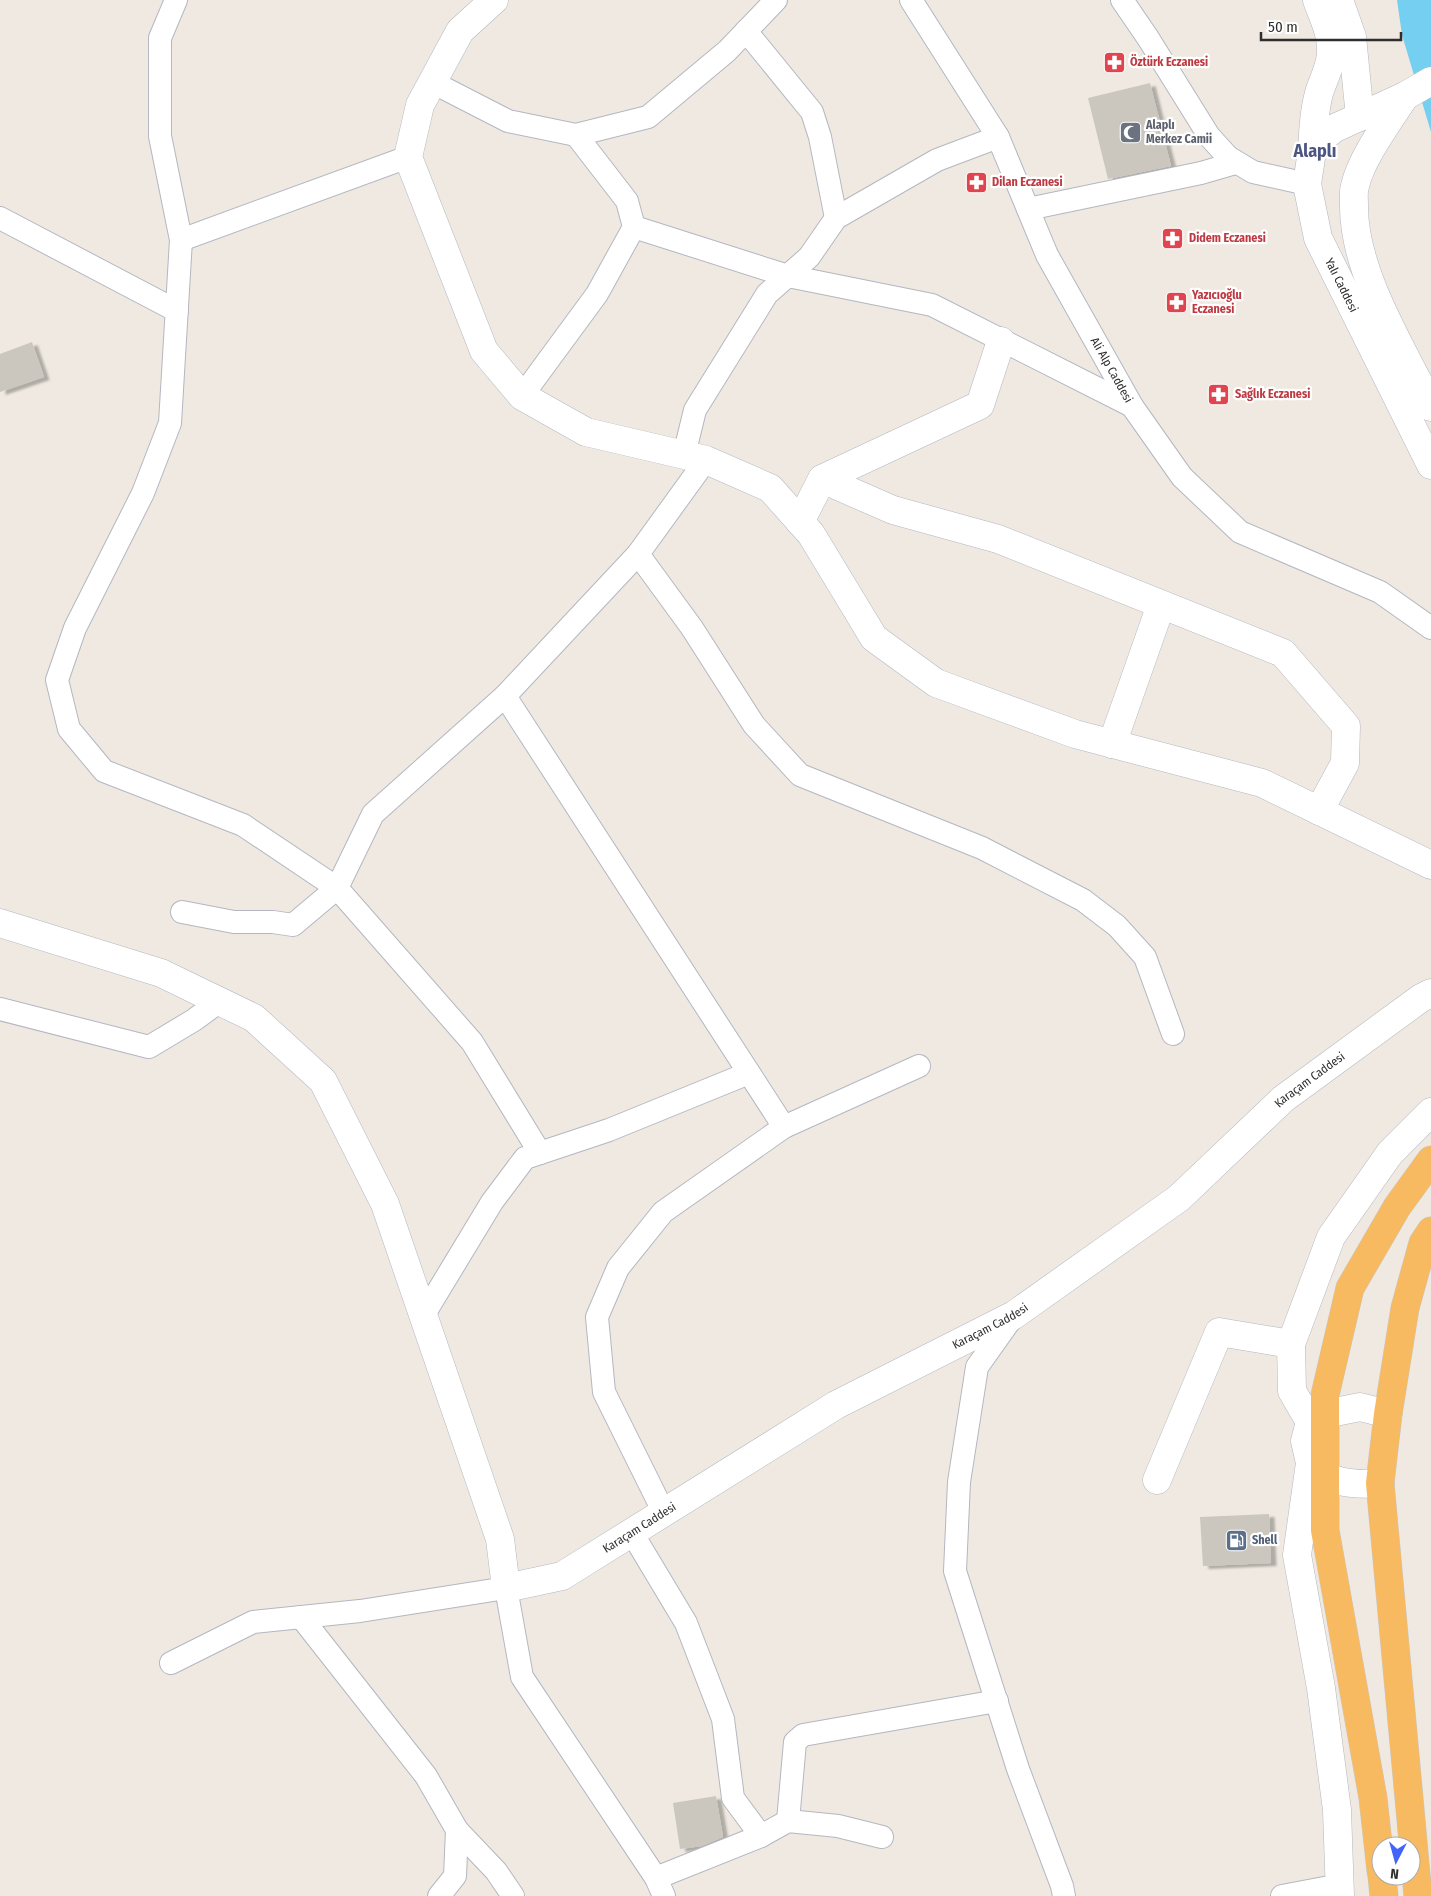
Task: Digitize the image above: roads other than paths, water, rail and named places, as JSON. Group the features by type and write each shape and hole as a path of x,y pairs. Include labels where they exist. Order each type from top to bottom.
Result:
{"highway":[{"path":"1377,1836 1373,1798 1324,1530 1317,1470 1317,1418 1350,1288 1397,1207 1431,1160"},
{"path":"1418,1896 1380,1483 1388,1414 1405,1308 1423,1243 1431,1231"}],"street":[{"path":"176,0 160,38 160,136 181,240 170,423 144,494 75,628 58,680 68,729 104,771 243,825 337,888 472,1042 540,1153"},
{"path":"494,0 460,32 432,82 420,105 408,157 484,351 522,396 586,432 695,457 770,488 811,534 874,638 936,683 1075,734 1262,783 1431,865"},
{"path":"432,82 508,121 576,135 648,117 727,51 776,0"},
{"name":"Ali Alp Caddesi","path":"911,0 998,137 1047,255 1132,406 1182,478 1240,532 1380,592 1431,628"},
{"path":"1028,210 1201,173 1232,164 1228,157 1208,136 1148,38 1122,0"},
{"name":"Yalı Caddesi","path":"1317,0 1330,37 1332,54 1320,91 1314,119 1308,184 1318,238 1431,465"},
{"path":"1339,0 1352,37 1365,161"},
{"path":"746,31 812,112 820,137 836,218"},
{"path":"1312,151 1322,138 1335,128 1405,96 1431,81"},
{"path":"1405,96 1365,161 1354,187 1354,220 1361,256 1373,290 1431,406"},
{"path":"522,396 597,294 634,227 627,201 576,135"},
{"path":"182,912 234,922 273,922 293,925 337,888 373,814 505,696 638,554 695,457 695,410 767,294 809,257 836,218 937,160 998,137"},
{"path":"181,240 408,157"},
{"path":"1228,157 1253,172 1308,184 1320,195 1332,198 1344,195 1354,187"},
{"path":"0,218 177,311"},
{"path":"634,227 788,276 932,305 1132,406"},
{"path":"800,522 822,479 980,404 1001,341"},
{"path":"822,479 893,510 998,539 1283,653 1346,726 1345,763 1319,811"},
{"path":"638,554 692,628 754,725 800,775 982,848 1083,900 1117,926 1145,957 1173,1034"},
{"path":"1112,744 1161,604"},
{"path":"505,696 784,1127"},
{"path":"0,923 161,973 220,1001 254,1018 323,1081 385,1204 500,1539 506,1588 522,1676 660,1887 788,1821 838,1826 882,1837"},
{"name":"Karaçam Caddesi","path":"506,1588 562,1576 836,1405 1014,1315 1179,1198 1283,1099 1421,998 1431,993"},
{"path":"0,1009 149,1047 194,1020 220,1001"},
{"path":"664,1513 604,1392 597,1317 618,1268 663,1212 784,1127 919,1066"},
{"path":"423,1316 492,1202 525,1158 609,1130 749,1073"},
{"path":"1388,1414 1360,1407 1317,1418 1292,1391 1291,1344 1331,1237 1390,1153 1431,1112"},
{"path":"1014,1315 977,1367 958,1482 955,1571 1018,1769 1062,1886 1064,1896"},
{"path":"1157,1480 1219,1332 1291,1344"},
{"path":"1282,1896 1340,1891 1337,1810 1322,1688 1297,1555 1317,1470 1355,1485 1380,1483"},
{"path":"632,1533 686,1623 723,1719 733,1798 761,1836"},
{"path":"172,1663 253,1622 360,1611 506,1588"},
{"path":"300,1617 426,1776 457,1830 496,1871 513,1896"},
{"path":"788,1821 795,1742 803,1735 997,1701"},
{"path":"439,1896 455,1876 457,1830"}],"water":[{"path":"1397,0 1431,0 1431,132 1402,35"}],"place":[{"name":"Öztürk Eczanesi","path":"1114,62"},
{"name":"Alaplı Merkez Camii","path":"1130,132"},
{"name":"Dilan Eczanesi","path":"976,182"},
{"name":"Didem Eczanesi","path":"1173,238"},
{"name":"Yazıcıoğlu Eczanesi","path":"1176,302"},
{"name":"Sağlık Eczanesi","path":"1219,394"},
{"name":"Shell","path":"1236,1540"}],"district":[{"name":"Alaplı","path":"1315,151"}]}
